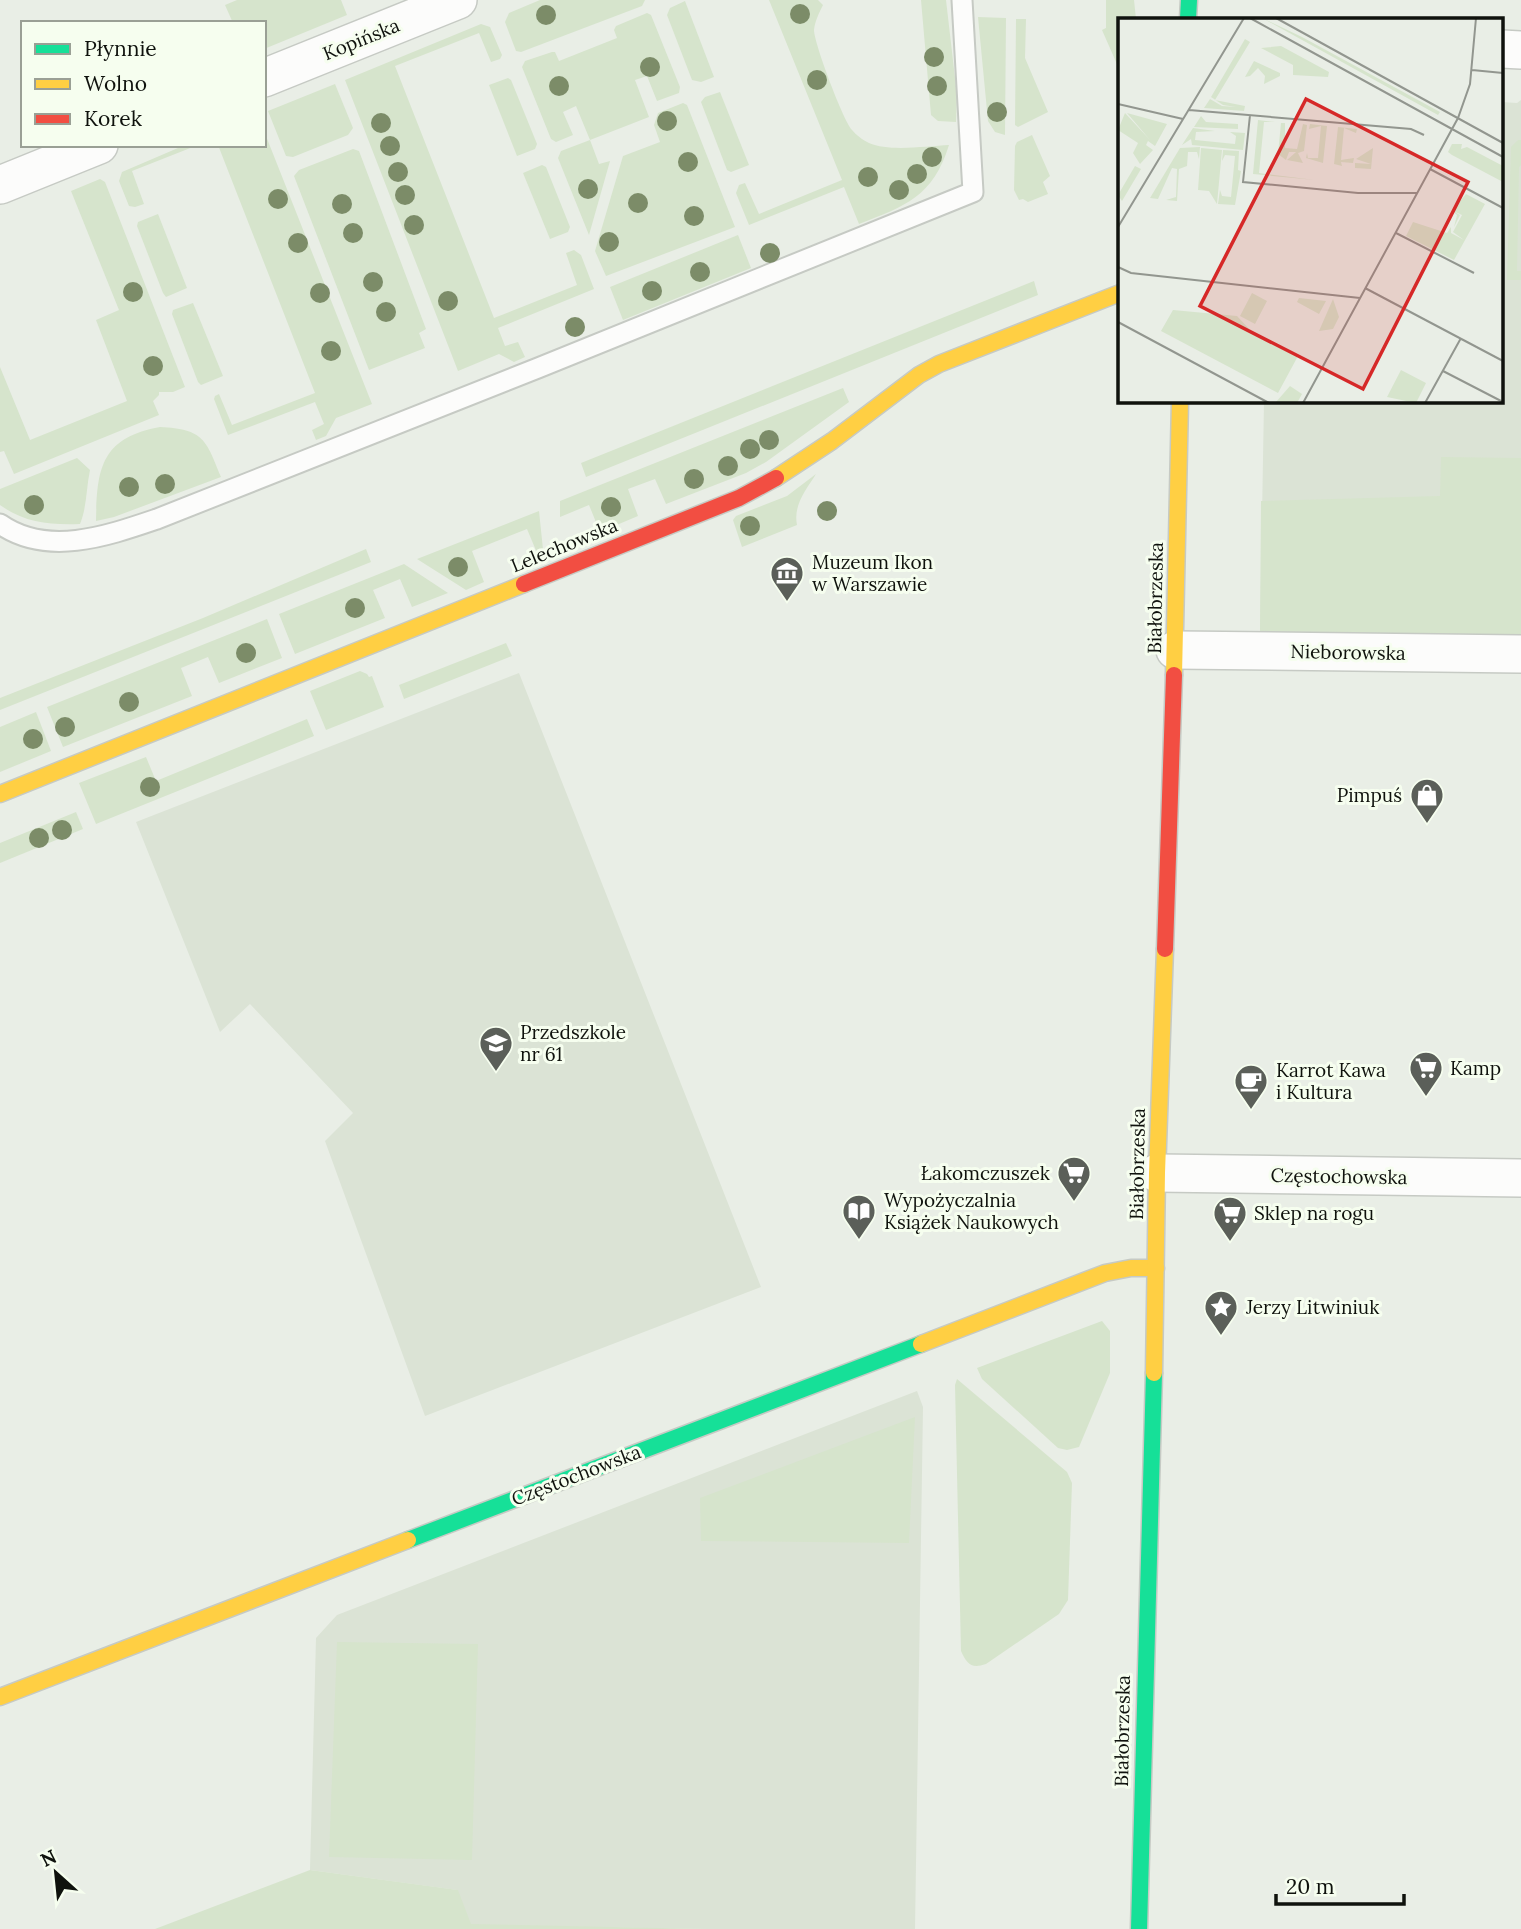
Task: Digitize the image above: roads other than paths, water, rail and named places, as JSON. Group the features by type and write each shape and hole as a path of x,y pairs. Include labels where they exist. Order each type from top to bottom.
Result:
{"street":[{"name":"Kopińska","path":"266,77 458,0"},
{"path":"1188,18 1189,0"},
{"path":"0,185 94,147"},
{"name":"Lelechowska","path":"0,794 739,498 792,469 919,375 939,364 1118,294"},
{"name":"Białobrzeska","path":"1139,1929 1157,1173 1175,650 1180,402"},
{"name":"Nieborowska","path":"1175,650 1521,654"},
{"name":"Częstochowska","path":"1157,1173 1521,1178"},
{"name":"Częstochowska","path":"0,1697 1105,1273 1131,1268 1156,1268"}],"lane":[{"path":"0,524 12,532 35,540 62,542 118,533 973,192 962,0"}],"place":[{"name":"Muzeum Ikon w Warszawie","path":"787,603"},
{"name":"Pimpuś","path":"1427,825"},
{"name":"Przedszkole nr 61","path":"496,1073"},
{"name":"Kamp","path":"1426,1098"},
{"name":"Karrot Kawa i Kultura","path":"1251,1111"},
{"name":"Łakomczuszek","path":"1074,1203"},
{"name":"Wypożyczalnia Książek Naukowych","path":"859,1241"},
{"name":"Sklep na rogu","path":"1230,1243"},
{"name":"Jerzy Litwiniuk","path":"1221,1337"}]}
